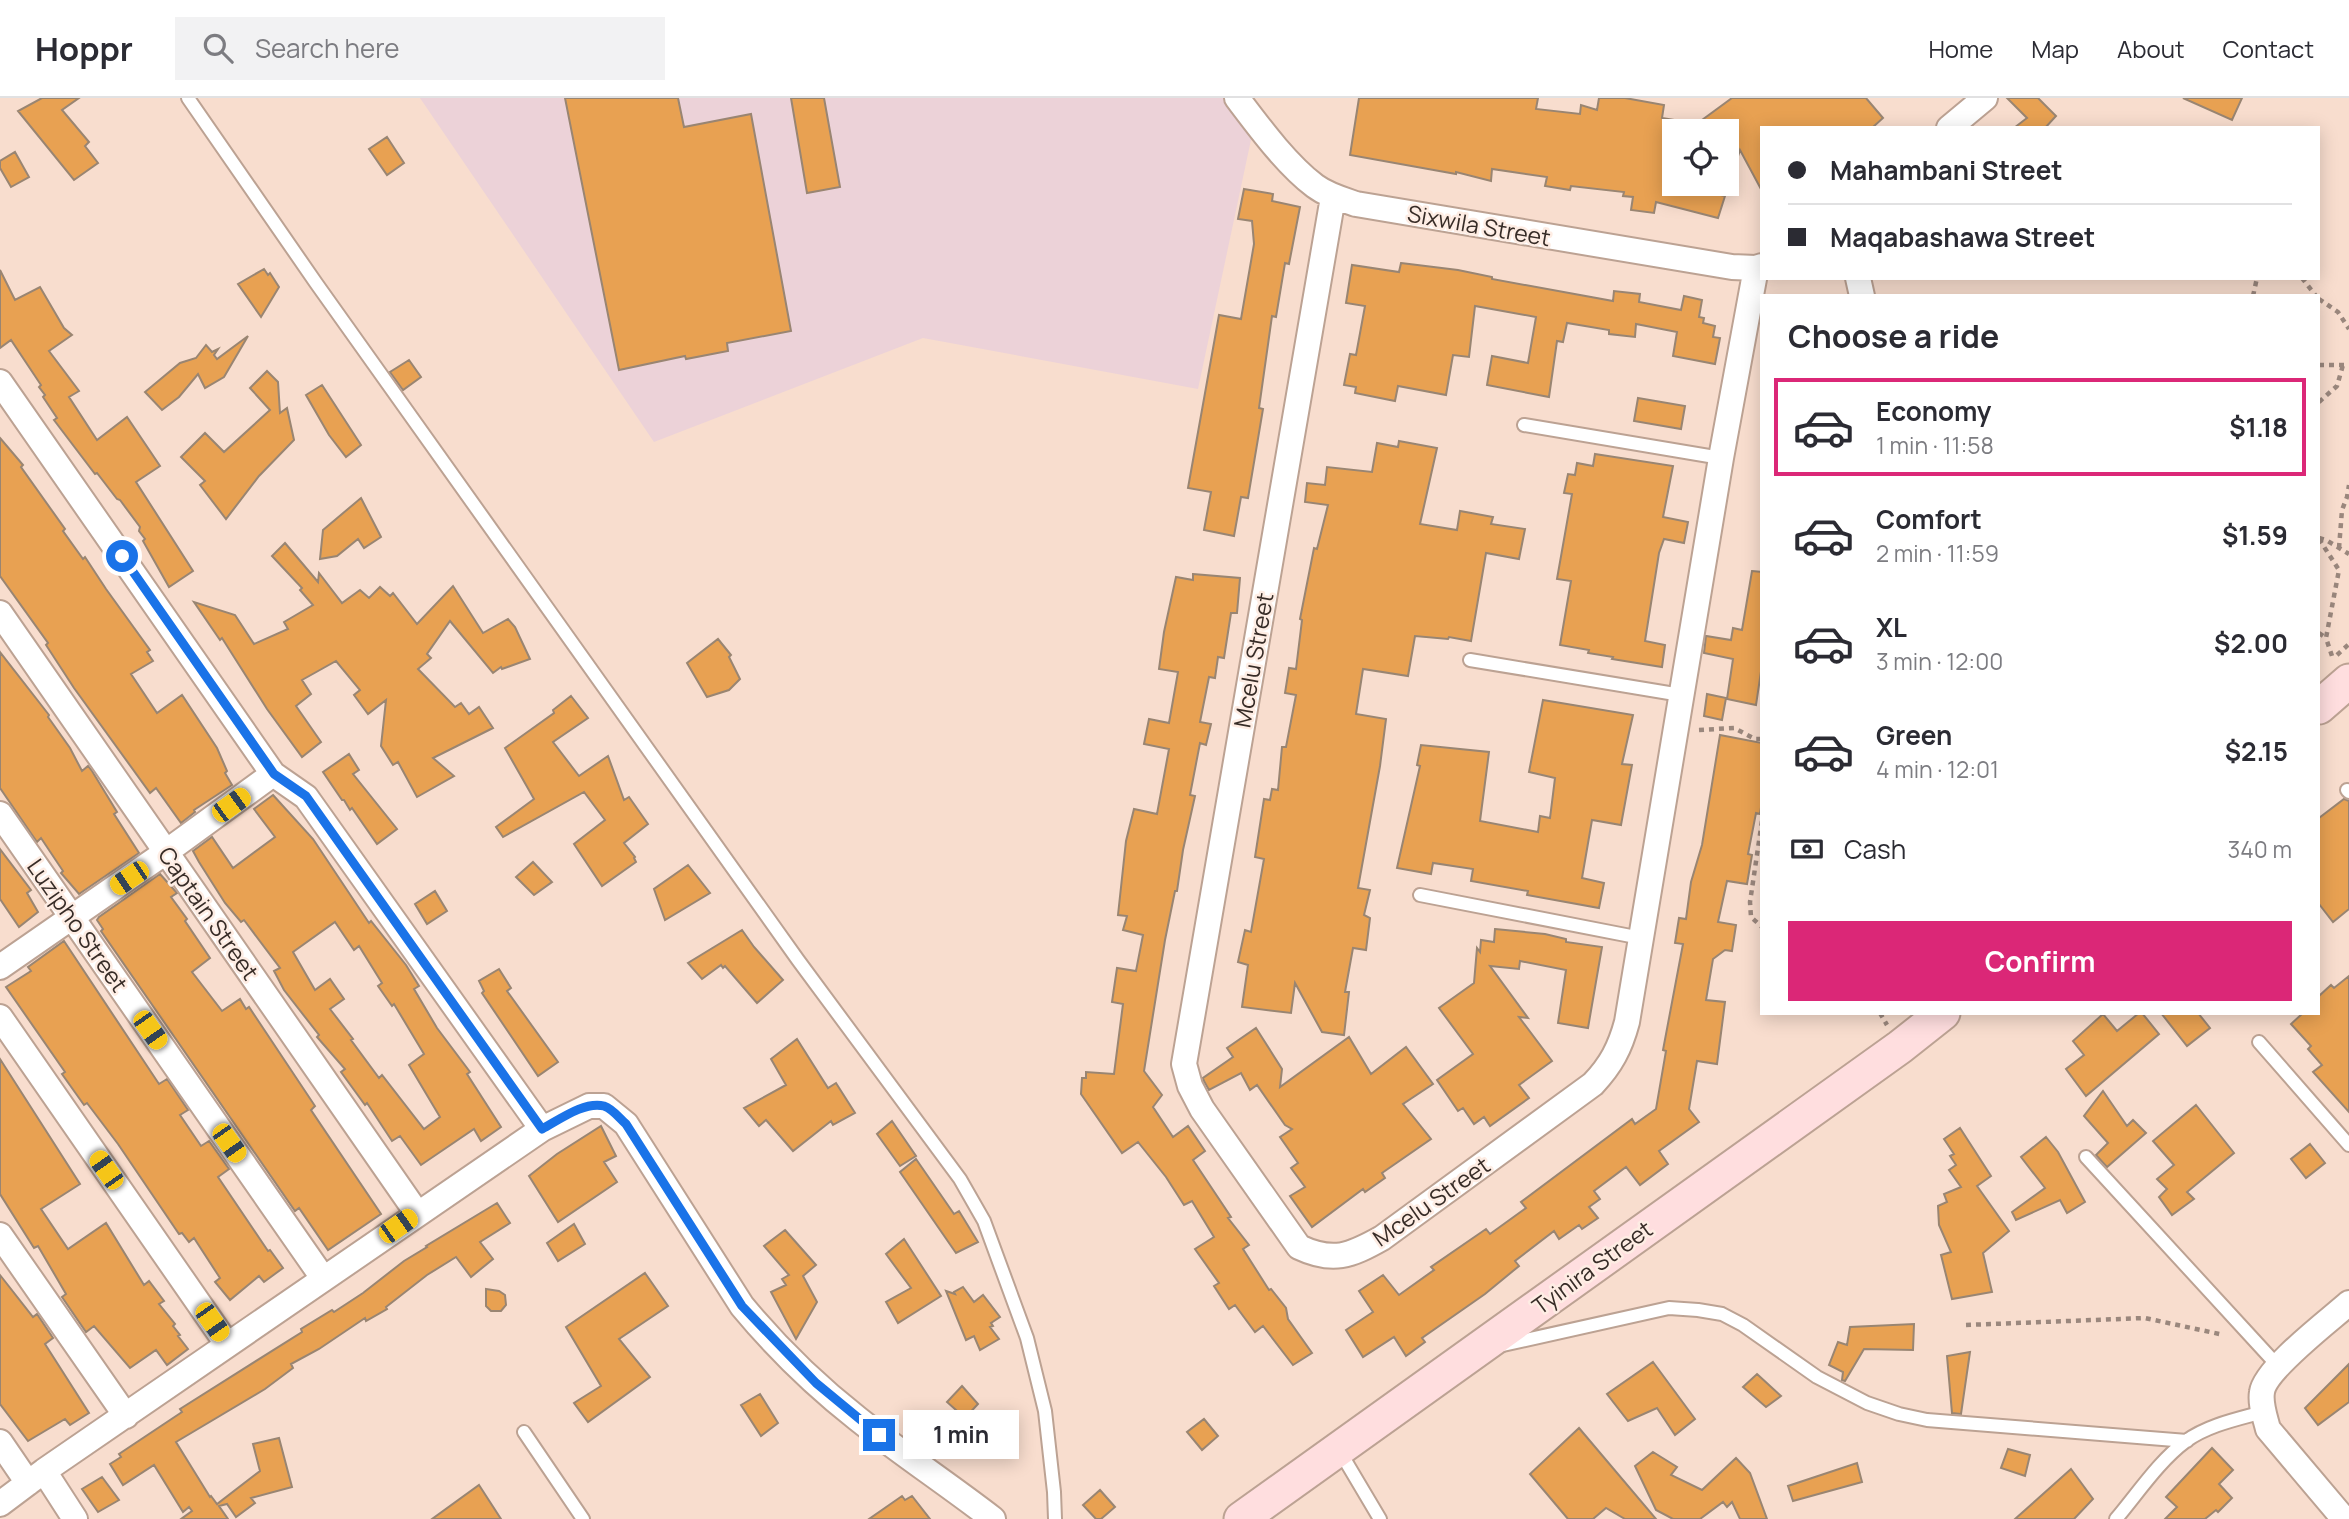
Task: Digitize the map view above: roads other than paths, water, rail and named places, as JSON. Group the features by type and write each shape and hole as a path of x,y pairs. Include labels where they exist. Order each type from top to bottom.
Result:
{"street":[{"name":"Sixwila Street","path":"1237,98 1302,174 1333,197 1382,209 1732,267 1759,267"},
{"path":"1951,126 1985,98"},
{"name":"Mcelu Street","path":"1333,197 1184,1064 1190,1086 1202,1109 1299,1247 1317,1255 1337,1257 1358,1251 1382,1238 1593,1084 1609,1067 1620,1048 1628,1022 1721,458 1759,267"},
{"path":"0,382 274,774 306,796 542,1129"},
{"name":"Captain Street","path":"0,613 417,1213"},
{"path":"2320,705 2341,670"},
{"path":"0,967 274,774"},
{"name":"Luzipho Street","path":"0,814 323,1278"},
{"name":"Tyinira Street","path":"1241,1519 1940,1015"},
{"path":"0,1017 227,1344"},
{"path":"0,1504 417,1213 542,1129 589,1105 604,1106 626,1124 742,1306 759,1326 816,1383 859,1420 993,1519"},
{"path":"0,1235 126,1416"},
{"path":"2344,1519 2268,1429 2263,1412 2262,1393 2264,1382 2278,1366 2349,1303"},
{"path":"0,1442 75,1519"}],"lane":[{"path":"188,98 316,283 782,937 960,1179 984,1222 1031,1350 1045,1411 1055,1492 1055,1519"},
{"path":"1524,425 1721,458"},
{"path":"1470,660 1681,695"},
{"path":"1420,895 1642,938"},
{"path":"2259,1042 2349,1145"},
{"path":"2086,1157 2278,1366"},
{"path":"1474,1352 1669,1308 1698,1310 1722,1314 1743,1325 1817,1377 1867,1404 1899,1414 1927,1420 2187,1441"},
{"path":"2116,1519 2160,1467 2187,1441 2217,1426 2263,1412"},
{"path":"524,1432 583,1519"},
{"path":"1339,1449 1380,1519"}]}
